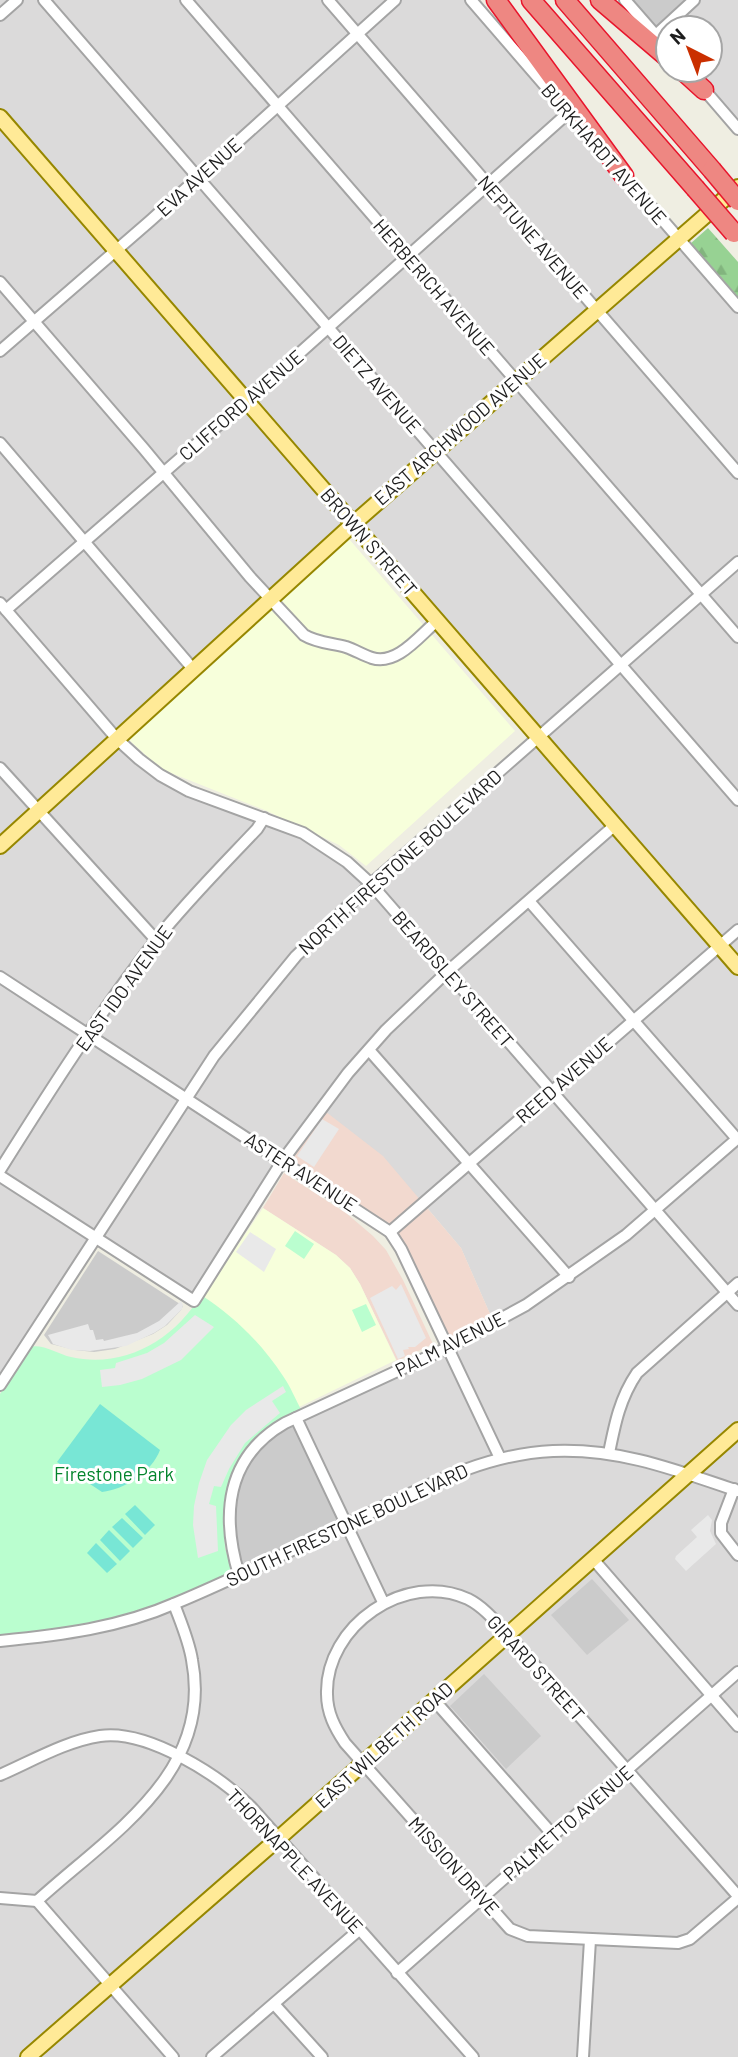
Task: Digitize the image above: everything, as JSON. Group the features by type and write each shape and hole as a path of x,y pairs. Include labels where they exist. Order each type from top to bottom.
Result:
{"highway":[{"path":"496,0 624,176"},
{"path":"531,0 736,235"},
{"path":"565,0 738,201"},
{"path":"600,0 654,46"},
{"path":"697,84 704,90"}],"main road":[{"name":"BROWN STREET","path":"0,117 738,967"},
{"name":"EAST ARCHWOOD AVENUE","path":"0,846 353,524 738,187"},
{"name":"EAST WILBETH ROAD","path":"28,2057 363,1764 738,1430"}],"street":[{"path":"0,15 17,0"},
{"name":"DIETZ AVENUE","path":"44,0 738,800"},
{"name":"HERBERICH AVENUE","path":"186,0 738,637"},
{"name":"NEPTUNE AVENUE","path":"328,0 738,472"},
{"name":"EVA AVENUE","path":"0,351 116,251 395,0"},
{"name":"BURKHARDT AVENUE","path":"471,0 738,307"},
{"path":"625,0 654,33"},
{"path":"679,14 694,0"},
{"path":"699,84 738,129"},
{"name":"CLIFFORD AVENUE","path":"3,607 164,473 568,113"},
{"path":"0,282 302,634 314,641 349,648 374,659 386,659 397,655 437,621"},
{"path":"0,443 193,669"},
{"name":"NORTH FIRESTONE BOULEVARD","path":"0,1385 187,1097 238,1025 279,975 318,933 371,884 738,562"},
{"name":"BEARDSLEY STREET","path":"3,607 117,739 139,759 177,785 303,833 327,846 371,884 738,1305"},
{"path":"0,768 156,940"},
{"name":"EAST IDO AVENUE","path":"0,1170 88,1034 156,940 264,818"},
{"path":"0,1176 194,1301 284,1160 328,1098 369,1050 404,1012 447,972 614,826"},
{"path":"529,901 737,1138"},
{"name":"REED AVENUE","path":"390,1232 738,930"},
{"name":"ASTER AVENUE","path":"0,977 284,1160 390,1232 401,1249 500,1458"},
{"path":"369,1050 569,1277"},
{"name":"PALM AVENUE","path":"239,1575 231,1549 230,1500 246,1460 258,1444 279,1427 296,1418 447,1348 526,1305 569,1277 655,1211 737,1138"},
{"path":"609,1453 618,1409 637,1373 738,1283"},
{"path":"296,1418 383,1602"},
{"name":"SOUTH FIRESTONE BOULEVARD","path":"0,1641 75,1633 131,1619 174,1604 447,1476 500,1458 553,1451 609,1453 690,1473 736,1490"},
{"path":"736,1490 721,1523 721,1533 738,1555"},
{"path":"593,1559 738,1726"},
{"name":"GIRARD STREET","path":"383,1602 416,1592 441,1591 477,1605 508,1635 738,1897"},
{"name":"MISSION DRIVE","path":"383,1602 362,1619 341,1644 330,1670 327,1683 328,1703 336,1729 363,1764 482,1900 510,1928 521,1934 590,1940 663,1944 685,1942 738,1897"},
{"path":"0,1898 37,1900 141,1809 163,1785 180,1758 193,1709 194,1681 189,1647 174,1604"},
{"name":"PALMETTO AVENUE","path":"397,1973 738,1672"},
{"path":"434,1700 553,1835"},
{"name":"THORNAPPLE AVENUE","path":"0,1775 75,1743 118,1735 140,1740 221,1781 242,1798 279,1838 473,2057"},
{"path":"37,1900 173,2057"},
{"path":"212,2057 359,1930"},
{"path":"583,2057 590,1940"},
{"path":"274,2004 321,2057"}],"shaded area":[{"path":"0,0 471,0 738,307 738,2057 0,2057 0,1643 104,1627 239,1575 296,1418 494,1323 461,1248 423,1203 321,1108 194,1301 96,1238 0,1385","holes":["353,524 538,737 371,884 303,833 160,775 117,738"]},
{"path":"628,0 694,0 679,14 654,14 654,32"},
{"path":"694,0 738,0 738,129 699,84 724,84 724,14 679,14"},
{"path":"349,539 515,731 366,866 339,845 267,811 161,769 128,739"},
{"path":"321,1108 383,1156 461,1248 494,1323 447,1348 390,1232 283,1160"},
{"path":"322,1119 339,1129 314,1167 297,1156"},
{"path":"284,1173 346,1213 386,1250 433,1344 397,1361 350,1268 336,1255 263,1208"},
{"path":"263,1208 336,1255 350,1268 396,1360 299,1407 202,1298"},
{"path":"250,1232 276,1249 264,1272 236,1252"},
{"path":"98,1251 183,1306 181,1310 167,1325 153,1334 115,1349 94,1352 51,1344 44,1335"},
{"path":"401,1284 426,1338 415,1347 403,1350 405,1356 398,1359 370,1298 392,1286 396,1290"},
{"path":"181,1301 182,1309 165,1326 126,1346 90,1351 72,1350 53,1344 48,1335 88,1324 96,1340 104,1341 137,1333 159,1321"},
{"path":"195,1315 214,1327 181,1360 142,1379 102,1387 100,1370 115,1368 116,1363 147,1353 164,1343"},
{"path":"283,1386 286,1392 272,1401 280,1413 245,1443 221,1487 214,1486 209,1504 216,1506 218,1551 198,1558 193,1525 194,1506 207,1460 231,1425 246,1410"},
{"path":"296,1418 346,1524 239,1575 229,1510 254,1449"},
{"path":"708,1515 712,1520 710,1531 716,1544 686,1571 675,1559 676,1556 697,1537 691,1530"},
{"path":"592,1579 629,1620 587,1655 551,1615"},
{"path":"484,1674 541,1736 506,1769 450,1706"}],"green space":[{"path":"708,228 738,262 738,301 690,244"},
{"path":"295,1231 314,1244 304,1259 285,1246"},
{"name":"Firestone Park","path":"201,1295 236,1321 257,1342 286,1380 302,1411 236,1469 227,1491 223,1514 230,1572 172,1599 124,1615 75,1626 0,1636 0,1394 29,1347 39,1346 71,1357 91,1360 128,1355 162,1338 190,1311"},
{"path":"366,1304 376,1325 362,1332 352,1310"},
{"path":"100,1404 160,1450 144,1473 120,1487 102,1492 57,1462"},
{"path":"135,1505 155,1525 145,1535 125,1514"},
{"path":"122,1518 143,1538 133,1548 112,1527"},
{"path":"109,1530 130,1551 120,1561 100,1540"},
{"path":"96,1543 117,1564 107,1573 87,1553"}]}
